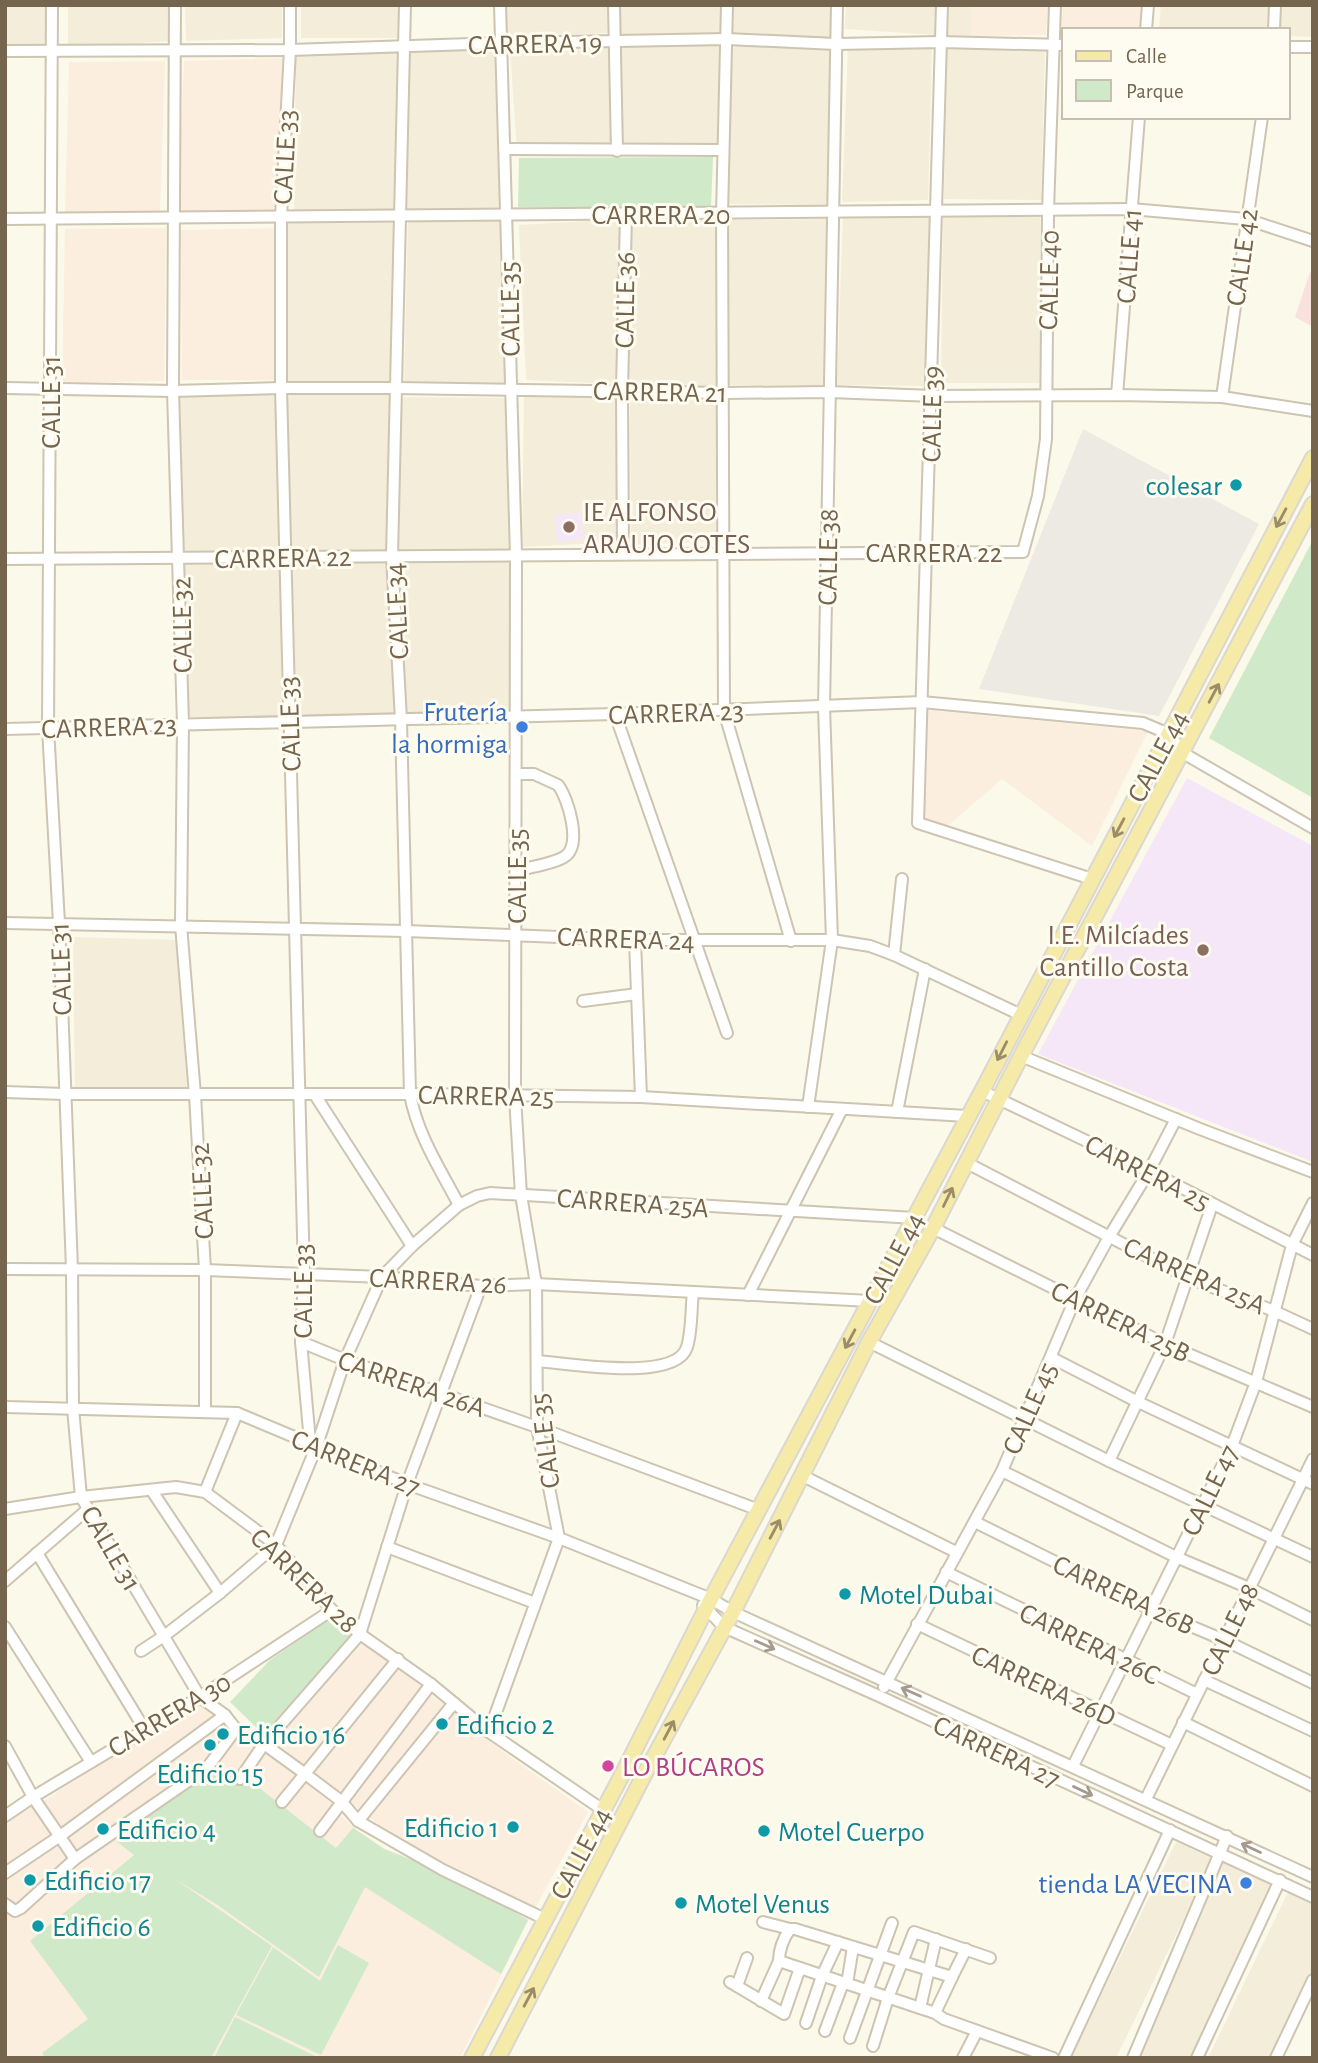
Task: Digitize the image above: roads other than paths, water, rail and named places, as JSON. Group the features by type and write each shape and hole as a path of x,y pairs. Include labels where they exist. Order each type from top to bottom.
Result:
{"main road":[{"name":"CALLE 44","path":"472,2058 708,1604 915,1218 1313,458"},
{"name":"CALLE 44","path":"498,2058 733,1612 869,1342 933,1228 965,1162 1313,504"}],"street":[{"name":"CALLE 31","path":"52,5 48,728 72,1269 73,1408 81,1497 200,1697 225,1715 236,1730 264,1744 304,1773 341,1801 358,1821 443,1870 545,1919"},
{"name":"CALLE 32","path":"175,5 173,391 183,724 181,925 195,1095 205,1270 205,1412"},
{"name":"CALLE 33","path":"276,1545 313,1443 301,1342 304,1274 281,388 281,217 290,5"},
{"name":"CALLE 34","path":"405,5 393,555 401,720 410,1094 422,1135 459,1205"},
{"name":"CALLE 35","path":"500,5 516,555 515,1097 521,1195 536,1284 537,1427 559,1538"},
{"path":"614,5 617,150"},
{"path":"727,5 722,214 724,711 791,941"},
{"name":"CALLE 38","path":"808,1107 832,940 824,707 837,5"},
{"name":"CALLE 39","path":"943,5 918,823 1092,879"},
{"name":"CALLE 40","path":"1023,552 1038,496 1046,439 1048,210 1058,45 1055,5"},
{"path":"1146,28 1148,5"},
{"path":"1274,28 1275,5"},
{"name":"CARRERA 19","path":"5,51 290,50 727,39 836,44 940,42 1058,45"},
{"path":"1290,47 1313,47"},
{"name":"CALLE 41","path":"1117,395 1139,119"},
{"name":"CALLE 42","path":"1222,397 1262,119"},
{"path":"505,149 723,150"},
{"name":"CARRERA 20","path":"5,219 1131,209 1246,219 1313,241"},
{"name":"CALLE 36","path":"624,554 622,390 626,215"},
{"name":"CARRERA 21","path":"5,388 173,391 510,388 933,396 1117,395 1222,397 1313,411"},
{"name":"CARRERA 22","path":"5,559 1023,552"},
{"name":"CARRERA 23","path":"5,729 724,711 922,702 1143,723 1169,734"},
{"path":"615,714 727,1033"},
{"path":"1169,734 1183,753 1313,828"},
{"path":"516,774 534,774 558,785 570,808 573,840 570,851 564,857 516,871"},
{"path":"894,955 902,879"},
{"name":"CARRERA 24","path":"5,923 406,931 635,940 832,940 870,946 894,955 1021,1015"},
{"path":"635,940 641,1097"},
{"path":"897,1112 925,969"},
{"path":"583,1001 637,994"},
{"path":"1021,1056 1313,1172"},
{"name":"CARRERA 25","path":"982,1091 1149,1171 1313,1255"},
{"name":"CARRERA 25","path":"5,1092 641,1097 967,1116"},
{"path":"315,1095 412,1247"},
{"path":"748,1295 842,1109"},
{"name":"CALLE 45","path":"879,1696 1002,1471 1075,1299 1176,1119"},
{"name":"CARRERA 25A","path":"965,1162 1189,1278 1313,1329"},
{"name":"CARRERA 25A","path":"382,1277 459,1205 490,1193 915,1218"},
{"name":"CALLE 47","path":"1073,1766 1232,1446 1256,1382 1292,1245 1313,1203"},
{"path":"1109,1461 1165,1344 1212,1205"},
{"name":"CARRERA 25B","path":"933,1228 1165,1344 1313,1407"},
{"name":"CARRERA 26","path":"5,1269 205,1270 382,1277 481,1286 536,1284 870,1301"},
{"path":"313,1443 345,1360 382,1277"},
{"path":"240,1779 264,1744 360,1634 407,1484 481,1286"},
{"path":"537,1361 642,1368 676,1360 687,1347 693,1292"},
{"name":"CARRERA 26A","path":"301,1342 759,1510"},
{"path":"869,1342 1109,1461 1313,1557"},
{"path":"1052,1357 1138,1402 1308,1481"},
{"name":"CARRERA 27","path":"5,1407 237,1413 407,1484 559,1538 691,1592 708,1604 733,1612 887,1681 1313,1877"},
{"path":"205,1492 237,1413"},
{"name":"CALLE 48","path":"1146,1799 1273,1539 1308,1481 1313,1459"},
{"path":"1002,1471 1176,1557 1249,1588 1313,1620"},
{"path":"803,1476 957,1552"},
{"name":"CARRERA 28","path":"5,1509 81,1497 176,1487 205,1492 276,1545 332,1610 360,1634 431,1684 489,1732 603,1810"},
{"path":"152,1491 220,1593"},
{"path":"5,1581 88,1509"},
{"name":"CARRERA 26B","path":"975,1522 1150,1609 1224,1640 1313,1683"},
{"path":"489,1732 559,1538"},
{"path":"141,1651 220,1593 276,1545"},
{"path":"387,1547 535,1603"},
{"path":"37,1553 145,1730"},
{"name":"CARRERA 26C","path":"946,1573 1197,1694"},
{"name":"CARRERA 27","path":"708,1604 724,1628 879,1696 1313,1897"},
{"name":"CARRERA 30","path":"5,1816 200,1697 332,1610"},
{"name":"CARRERA 26D","path":"917,1624 1172,1745"},
{"path":"5,1627 90,1762"},
{"path":"282,1802 398,1659"},
{"path":"1204,1680 1313,1731"},
{"path":"320,1831 431,1684"},
{"path":"358,1821 454,1703"},
{"path":"5,1872 60,1836 225,1715"},
{"path":"1183,1722 1313,1786"},
{"path":"5,1904 15,1912 21,1908 75,1860 207,1768 236,1730"},
{"path":"5,1746 33,1797 75,1860"},
{"path":"1064,2058 1170,1830"},
{"path":"1133,2058 1227,1836"},
{"path":"1197,2058 1280,1880"},
{"path":"763,1922 796,1929 952,1977"},
{"path":"850,2038 892,1923"},
{"path":"761,2001 790,1929"},
{"path":"873,2046 888,1998 914,1932 990,1958"},
{"path":"920,2008 936,1939"},
{"path":"806,2023 822,1976 838,1942"},
{"path":"825,2031 845,1983 853,1947"},
{"path":"935,2012 966,1949"},
{"path":"747,1958 734,1984 784,2014 800,1968"},
{"path":"779,1961 935,2012 944,2019 1053,2058"},
{"path":"1276,2058 1313,1980"},
{"path":"963,2058 977,2031"}],"place":[{"name":"colesar","path":"1236,485"},
{"name":"IE ALFONSO ARAUJO COTES","path":"569,527"},
{"name":"Frutería la hormiga","path":"522,727"},
{"name":"I.E. Milcíades Cantillo Costa","path":"1203,950"},
{"name":"Motel Dubai","path":"845,1594"},
{"name":"Edificio 2","path":"442,1724"},
{"name":"Edificio 16","path":"223,1734"},
{"name":"Edificio 15","path":"210,1745"},
{"name":"LO BÚCAROS","path":"608,1766"},
{"name":"Edificio 1","path":"513,1827"},
{"name":"Edificio 4","path":"103,1829"},
{"name":"Motel Cuerpo","path":"764,1831"},
{"name":"Edificio 17","path":"30,1880"},
{"name":"tienda LA VECINA","path":"1246,1883"},
{"name":"Motel Venus","path":"681,1903"},
{"name":"Edificio 6","path":"38,1926"}]}
